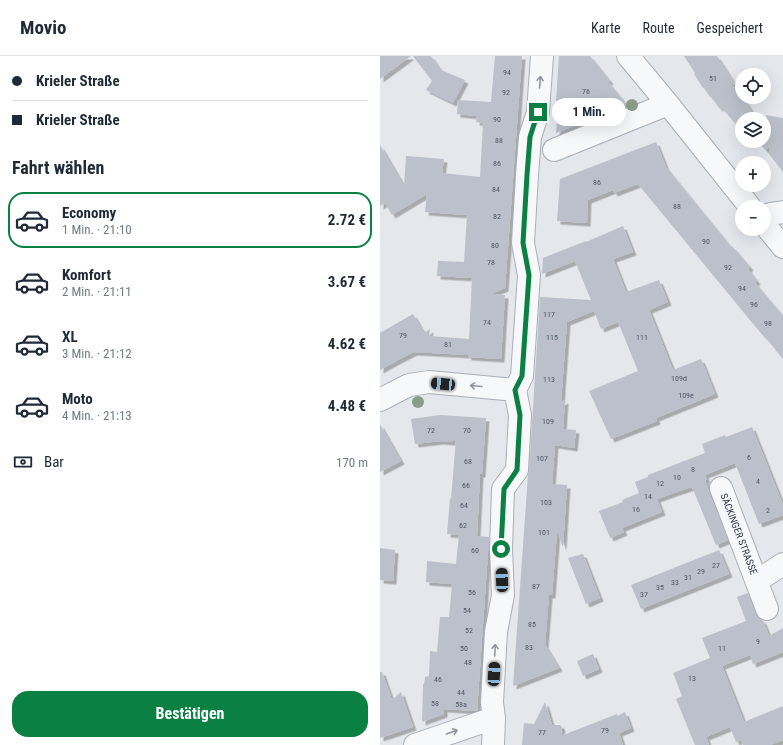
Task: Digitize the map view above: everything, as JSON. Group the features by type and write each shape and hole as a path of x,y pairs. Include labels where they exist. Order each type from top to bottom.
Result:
{"street":[{"path":"493,745 494,718 492,702 496,632 502,596 501,549 504,489 517,470 520,415 515,390 522,376 529,275 523,243 527,175 530,137 538,112 542,56"},
{"path":"628,56 744,200"},
{"path":"554,150 668,104"},
{"path":"771,214 783,212"},
{"path":"771,232 783,247"},
{"path":"380,400 409,385 429,382 515,390"},
{"name":"SÄCKINGER STRASSE","path":"721,488 767,609"},
{"name":"SÄCKINGER STRASSE","path":"757,581 783,564"},
{"path":"415,745 494,718"}],"building":[{"path":"380,56 411,56 380,79"},
{"path":"413,56 431,56 441,70 465,80 453,103 426,90 432,81"},
{"path":"495,56 522,56 505,288 491,294 505,295 501,359 468,357 468,355 414,352 380,370 380,333 413,314 424,333 430,329 429,336 469,339 472,278 437,276 438,261 464,262 467,215 425,212 427,194 392,215 385,203 380,206 380,145 404,186 406,156 444,159 442,173 480,177 483,123 476,122 477,116 457,114 458,100 491,102"},
{"path":"559,56 590,56 610,81 608,82 627,105 556,133 559,101 556,101"},
{"path":"684,56 717,56 735,84 732,85 735,89 735,104 747,104 752,112 735,112 735,123 721,107 719,108 711,96 710,97 694,74 695,73"},
{"path":"771,116 783,118 783,172 769,154 769,148 771,148"},
{"path":"656,142 666,167 731,247 732,246 750,267 748,269 757,281 755,283 783,316 783,359 638,184 614,193 613,190 588,200 587,223 557,221 560,179"},
{"path":"623,226 633,252 613,259 626,292 659,280 668,302 649,310 673,370 701,359 715,394 656,418 657,421 611,439 589,391 638,371 618,322 601,329 594,311 567,322 561,402 565,400 563,429 576,430 574,448 555,445 552,484 567,485 563,547 557,531 552,595 549,595 545,645 559,668 513,686 540,297 591,300 575,261 542,274 543,258"},
{"path":"440,415 486,418 482,474 480,474 477,536 489,537 477,711 444,709 444,714 422,722 423,684 425,677 429,676 430,651 437,652 440,617 449,617 452,584 426,582 427,561 456,564 459,535 447,534 456,439 451,442 440,441 415,444 411,419"},
{"path":"380,424 401,461 380,472"},
{"path":"752,427 783,505 783,515 759,524 735,463 705,475 709,492 728,540 716,545 692,487 657,499 662,512 622,528 624,532 610,538 599,511 623,502 622,500 639,493 635,482 648,477 648,475 705,453 702,444"},
{"path":"380,548 395,550 393,581 380,580"},
{"path":"719,550 729,574 641,609 631,585"},
{"path":"583,554 600,598 586,604 568,558"},
{"path":"748,593 755,613 763,621 769,636 783,628 783,652 753,664 750,655 722,666 744,722 783,706 783,740 770,745 743,745 741,740 736,742 730,727 706,737 709,745 695,745 676,699 682,696 673,673 710,658 702,638 746,621 737,597"},
{"path":"593,654 599,669 583,676 577,661"},
{"path":"380,672 382,672 392,700 401,692 413,727 380,738"},
{"path":"545,702 552,725 561,725 562,727 561,736 625,712 631,728 619,733 623,745 522,745 524,723 534,724"}],"route":[{"path":"501,549 504,489 517,470 520,415 515,390 522,376 529,275 523,243 530,137 538,112"}]}
